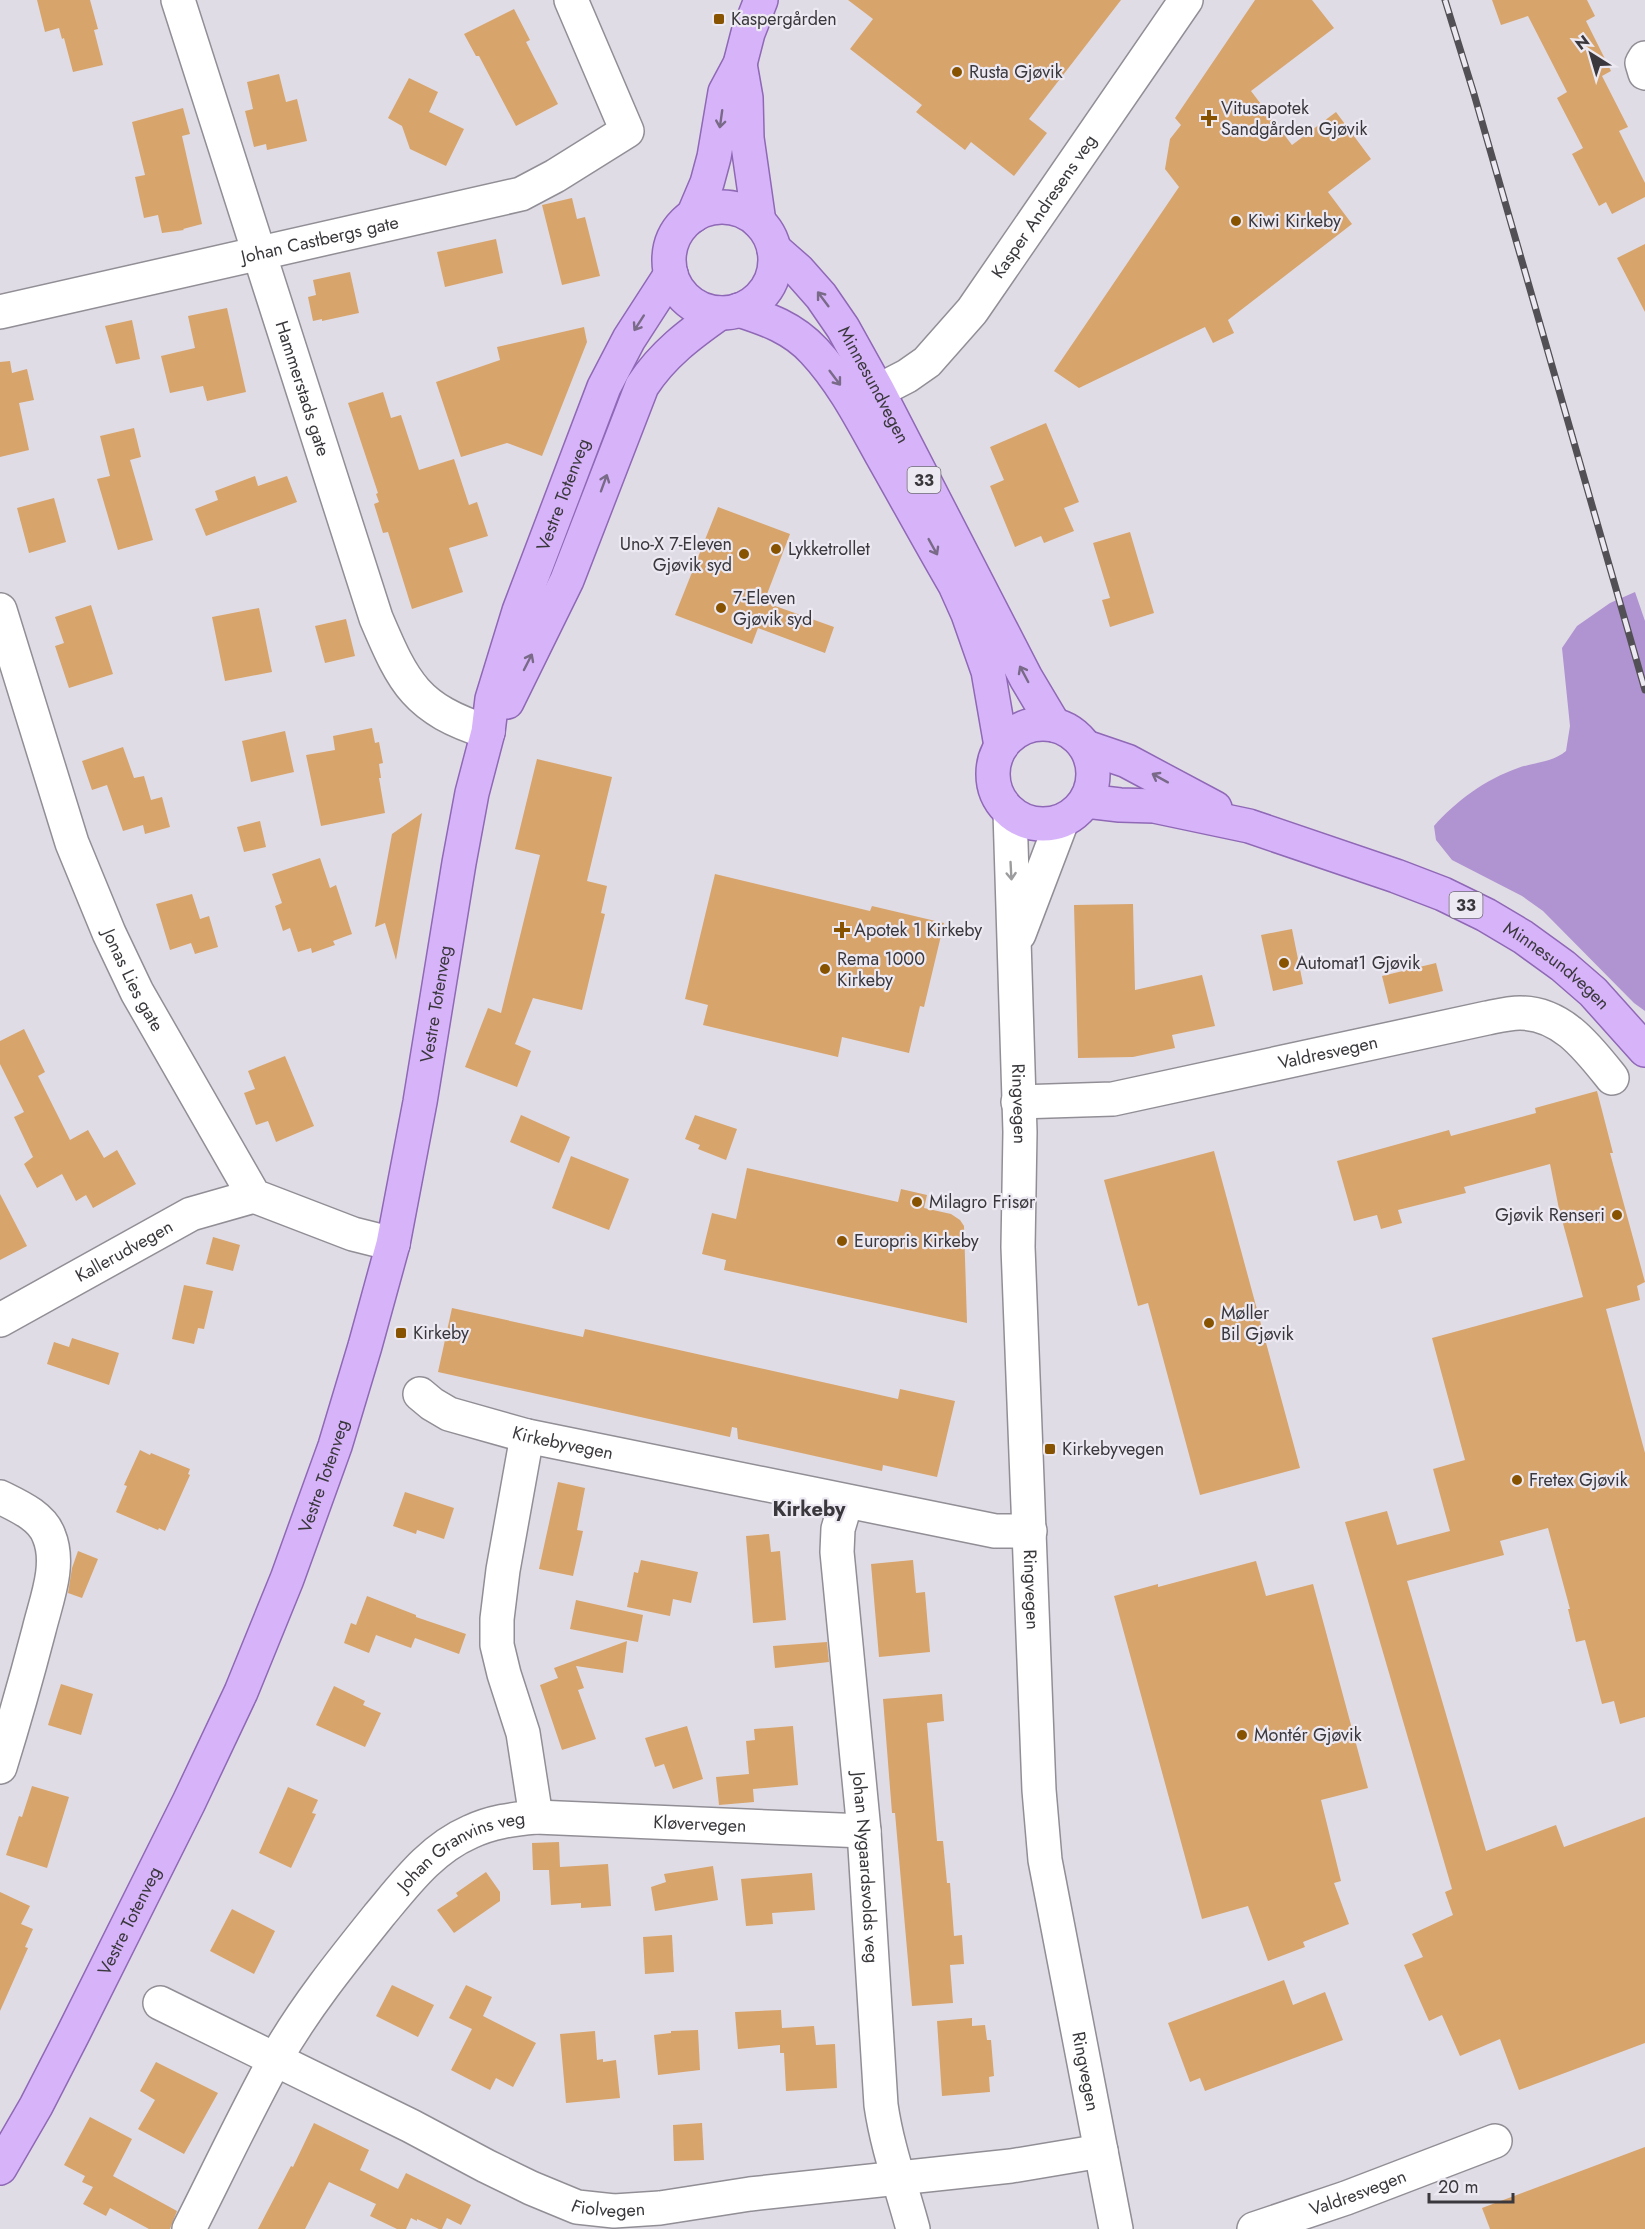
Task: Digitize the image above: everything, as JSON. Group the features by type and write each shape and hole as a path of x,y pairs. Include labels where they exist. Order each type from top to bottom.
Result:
{"main road":[{"path":"671,274 670,252 673,241 684,223 693,216 706,183 714,157 725,92 740,64 748,33 761,0"},
{"path":"730,311 758,299 771,281 775,260 767,235 747,138 746,98 740,64"},
{"name":"33","path":"693,216 704,210 727,207 750,214 767,235"},
{"name":"Minnesundvegen","path":"767,235 821,296 843,328 878,391 1026,678 1054,724 1072,733 1086,747 1127,761 1249,826"},
{"name":"33","path":"671,274 679,291 702,309 730,311"},
{"name":"Vestre Totenveg","path":"0,2168 36,2106 73,2034 189,1802 241,1692 287,1579 335,1446 366,1346 393,1244 420,1102 442,954 472,794 488,732 492,699 519,611 601,396 629,339 671,274"},
{"name":"Minnesundvegen","path":"730,311 775,322 814,350 850,398 955,585 988,671 1001,746 993,770 994,786 1000,800 1010,812 1030,823 1050,824 1074,811 1120,805 1155,806 1249,826 1396,876 1443,894 1486,915 1523,937 1563,966 1593,992 1645,1050"},
{"name":"Vestre Totenveg","path":"488,732 525,669 567,580 642,386 654,367 688,335 730,311"},
{"path":"1001,746 1010,736 1024,728 1036,724 1054,724"},
{"path":"1074,811 1094,777 1093,765 1086,747"}],"street":[{"name":"Hammerstads gate","path":"178,0 376,618 396,665 410,686 435,708 463,724 488,732"},
{"name":"Johan Castbergs gate","path":"0,312 521,194 555,176 627,131 571,0"},
{"name":"Kasper Andresens veg","path":"878,391 908,376 927,362 972,311 1186,0"},
{"path":"1645,58 1642,63 1645,73"},
{"name":"Jonas Lies gate","path":"0,610 76,853 109,933 137,992 254,1196"},
{"name":"Ringvegen","path":"1015,944 1074,811"},
{"name":"Ringvegen","path":"1010,812 1020,1132 1018,1247 1039,1790 1045,1860 1116,2229"},
{"name":"Valdresvegen","path":"1018,1102 1113,1099 1487,1017 1521,1013 1545,1017 1565,1027 1584,1042 1612,1078"},
{"path":"254,1196 353,1234 393,1244"},
{"name":"Kallerudvegen","path":"0,1320 191,1214 254,1196"},
{"name":"Kirkebyvegen","path":"420,1394 449,1413 527,1436 995,1531 1030,1532"},
{"name":"Johan Granvins veg","path":"189,2229 276,2059 311,2004 367,1930 416,1871 439,1850 470,1832 505,1820 536,1817 523,1733 497,1645 497,1619 503,1570 527,1436"},
{"path":"0,1497 25,1510 39,1521 49,1533 54,1550 51,1581 22,1696 0,1767"},
{"name":"Johan Nygaardsvolds veg","path":"846,1502 838,1529 837,1552 864,1831 881,2105 886,2136 900,2179 912,2229"},
{"name":"Kløvervegen","path":"536,1817 864,1831"},
{"name":"Fiolvegen","path":"160,2003 411,2126 531,2188 570,2218 614,2211 660,2208 750,2194 1011,2166 1101,2151"},
{"name":"Valdresvegen","path":"1254,2229 1346,2198 1495,2141"}],"shaded area":[{"path":"1635,592 1645,621 1645,1011 1634,1003 1543,911 1522,896 1452,860 1436,840 1434,826 1452,808 1483,785 1506,773 1549,760 1566,751 1570,726 1562,648 1577,626 1610,603"}],"building":[{"path":"37,0 90,0 98,29 94,30 103,65 73,72 59,28 45,32"},
{"path":"848,0 1121,0 1029,119 1047,133 1014,176 971,142 965,150 916,112 922,105 850,49 873,19"},
{"path":"1255,0 1312,0 1334,28 1251,91 1292,145 1336,112 1371,159 1328,192 1352,224 1228,320 1234,333 1213,343 1205,327 1079,388 1054,371 1179,187 1165,169 1170,139 1181,125 1175,118"},
{"path":"1492,0 1587,0 1595,16 1586,21 1611,71 1602,76 1628,127 1619,131 1645,183 1645,197 1612,214 1606,202 1599,206 1572,154 1583,148 1557,98 1567,92 1528,16 1501,25"},
{"path":"514,9 530,40 526,42 558,104 516,126 479,56 476,56 464,34"},
{"path":"279,74 286,102 297,99 307,141 267,150 266,144 254,147 245,111 253,109 247,82"},
{"path":"409,78 438,92 429,112 464,129 446,166 410,149 402,126 388,118"},
{"path":"183,108 190,134 182,136 202,224 184,230 162,233 158,215 144,218 135,177 145,175 132,122"},
{"path":"572,198 577,219 585,217 600,276 562,285 542,205"},
{"path":"496,239 503,273 445,287 437,252"},
{"path":"1645,244 1645,312 1617,258"},
{"path":"350,272 359,313 313,321 308,297 316,295 313,280"},
{"path":"227,308 246,392 207,401 203,386 170,393 161,356 195,348 188,316"},
{"path":"132,320 140,359 116,364 105,326"},
{"path":"584,327 587,342 542,456 507,443 461,457 436,382 500,360 497,347"},
{"path":"10,361 12,373 27,369 34,400 19,403 29,450 0,457 0,362"},
{"path":"383,392 391,418 401,415 419,470 454,459 469,505 477,502 488,536 449,548 463,592 412,609 388,532 383,533 374,504 379,502 376,494 378,493 348,403"},
{"path":"1046,423 1079,502 1064,508 1074,531 1044,543 1041,536 1015,547 990,486 1004,480 990,447"},
{"path":"134,428 141,457 130,460 153,540 118,550 97,479 110,476 100,436"},
{"path":"255,476 258,486 287,476 297,502 206,536 195,509 218,500 215,491"},
{"path":"54,498 66,542 29,553 17,508"},
{"path":"718,507 790,534 764,602 834,627 825,653 758,628 752,644 675,615"},
{"path":"1130,532 1154,613 1110,627 1102,600 1110,598 1093,543"},
{"path":"91,605 113,674 69,688 55,646 64,643 55,617"},
{"path":"259,608 272,672 225,681 212,617"},
{"path":"346,619 355,656 325,663 315,626"},
{"path":"372,728 375,743 379,742 383,763 379,764 381,778 379,778 385,813 321,826 306,755 335,750 333,736"},
{"path":"285,731 294,772 251,782 242,741"},
{"path":"123,747 134,778 144,776 151,800 162,797 170,827 145,834 143,825 123,831 107,785 92,790 82,761"},
{"path":"537,759 612,777 587,881 607,886 601,913 605,914 582,1010 533,998 515,1044 531,1051 517,1087 465,1067 488,1008 501,1013 540,855 515,849"},
{"path":"422,813 396,960 385,923 375,927 392,834"},
{"path":"260,821 266,847 244,852 237,827"},
{"path":"320,858 330,888 336,885 352,934 333,941 335,945 312,953 311,948 298,952 290,928 283,931 275,906 282,903 272,874"},
{"path":"715,874 870,911 872,906 944,923 924,1007 920,1006 909,1053 842,1037 838,1057 703,1025 708,1005 685,999"},
{"path":"192,894 200,919 209,916 218,947 195,954 191,943 170,950 156,904"},
{"path":"1133,904 1135,990 1202,975 1215,1026 1172,1035 1175,1048 1133,1057 1078,1058 1074,905"},
{"path":"1292,929 1303,984 1273,991 1261,935"},
{"path":"1436,963 1443,991 1389,1004 1382,976"},
{"path":"24,1029 45,1072 38,1076 70,1140 88,1130 104,1158 117,1150 136,1184 93,1208 86,1195 76,1201 62,1174 37,1188 24,1164 33,1157 14,1117 24,1112 0,1064 0,1041"},
{"path":"285,1056 314,1126 276,1142 268,1121 256,1125 244,1093 255,1089 248,1071"},
{"path":"1597,1091 1613,1153 1610,1153 1645,1282 1637,1286 1640,1300 1606,1309 1645,1453 1645,1717 1620,1724 1614,1701 1602,1704 1585,1640 1576,1642 1568,1609 1570,1609 1548,1528 1500,1541 1504,1555 1407,1581 1486,1851 1556,1825 1564,1847 1645,1817 1645,2043 1519,2090 1500,2039 1460,2056 1442,2015 1429,2021 1404,1965 1423,1957 1412,1934 1453,1915 1445,1892 1452,1889 1345,1522 1387,1511 1397,1545 1450,1531 1433,1469 1465,1460 1432,1338 1583,1297 1559,1209 1550,1164 1464,1187 1466,1193 1398,1210 1402,1223 1381,1229 1377,1215 1354,1221 1337,1161 1449,1130 1451,1136 1536,1113 1535,1108"},
{"path":"521,1115 570,1137 559,1163 510,1142"},
{"path":"695,1115 737,1129 726,1160 698,1149 700,1145 685,1139"},
{"path":"1214,1151 1300,1468 1200,1495 1148,1303 1138,1306 1104,1180"},
{"path":"571,1156 629,1179 609,1230 552,1208"},
{"path":"747,1168 898,1202 901,1189 927,1195 924,1208 951,1214 964,1226 967,1323 724,1270 726,1260 702,1254 712,1213 736,1219"},
{"path":"0,1194 27,1246 0,1260"},
{"path":"213,1237 240,1245 233,1271 206,1264"},
{"path":"184,1285 213,1291 204,1329 198,1328 194,1344 172,1339"},
{"path":"452,1308 583,1337 585,1329 898,1399 900,1389 955,1401 937,1477 883,1465 882,1471 738,1439 737,1428 732,1427 730,1437 438,1372"},
{"path":"72,1338 119,1353 109,1385 47,1364 54,1342 69,1347"},
{"path":"140,1450 190,1469 188,1474 190,1475 165,1531 116,1512 127,1486 124,1485"},
{"path":"558,1482 585,1488 577,1530 583,1531 573,1576 539,1569"},
{"path":"405,1492 454,1508 444,1539 417,1530 416,1534 393,1526"},
{"path":"769,1534 771,1552 780,1551 786,1620 753,1623 746,1536"},
{"path":"78,1551 98,1559 82,1598 68,1593 72,1568"},
{"path":"641,1560 698,1572 691,1603 673,1599 670,1616 627,1607 634,1572 638,1573"},
{"path":"913,1560 916,1593 925,1592 930,1652 879,1657 871,1564"},
{"path":"1256,1561 1266,1596 1313,1584 1368,1788 1321,1800 1341,1881 1334,1883 1349,1924 1303,1942 1305,1947 1268,1961 1248,1906 1202,1919 1114,1596"},
{"path":"367,1596 416,1615 416,1617 466,1634 459,1654 415,1638 411,1648 376,1635 369,1653 344,1643 351,1623 356,1625"},
{"path":"576,1600 643,1615 638,1642 570,1629"},
{"path":"627,1641 623,1673 576,1666 584,1688 578,1690 596,1739 562,1750 540,1685 558,1678 554,1668"},
{"path":"827,1642 829,1662 775,1668 773,1646"},
{"path":"61,1684 93,1694 81,1735 48,1725"},
{"path":"334,1686 365,1701 363,1705 381,1713 365,1747 316,1725"},
{"path":"942,1694 944,1721 927,1723 937,1841 943,1841 947,1883 950,1883 954,1936 962,1935 964,1964 950,1965 953,2003 912,2006 883,1699"},
{"path":"687,1726 703,1779 673,1789 664,1764 655,1767 645,1738"},
{"path":"793,1726 798,1785 753,1789 754,1802 719,1805 716,1777 749,1774 746,1741 755,1740 754,1729"},
{"path":"32,1786 69,1797 47,1868 6,1855"},
{"path":"288,1787 318,1800 312,1813 316,1814 291,1868 259,1853"},
{"path":"559,1842 560,1867 608,1864 611,1906 581,1908 581,1903 551,1905 549,1870 533,1870 532,1843"},
{"path":"713,1866 718,1900 655,1911 651,1887 666,1882 664,1874"},
{"path":"486,1872 500,1892 500,1901 454,1933 437,1910 458,1896 456,1893"},
{"path":"812,1873 815,1910 772,1913 773,1924 746,1926 741,1879"},
{"path":"0,1892 30,1906 21,1924 33,1929 25,1947 28,1948 0,2011"},
{"path":"232,1909 275,1931 254,1974 210,1951"},
{"path":"672,1935 674,1972 645,1974 643,1937"},
{"path":"1284,1980 1293,2005 1325,1992 1343,2040 1205,2091 1200,2078 1190,2082 1168,2023"},
{"path":"392,1985 434,2005 418,2037 376,2016"},
{"path":"466,1985 492,1997 483,2016 536,2043 513,2087 496,2078 490,2090 451,2070 472,2029 449,2018"},
{"path":"781,2010 782,2028 814,2026 816,2045 835,2044 837,2088 786,2091 784,2053 780,2053 780,2045 738,2049 735,2012"},
{"path":"972,2018 972,2026 985,2025 987,2040 991,2040 994,2076 989,2077 990,2092 942,2096 937,2021"},
{"path":"698,2030 700,2070 658,2075 654,2035 671,2033 671,2031"},
{"path":"595,2031 597,2060 603,2059 603,2062 616,2060 620,2098 566,2103 560,2034"},
{"path":"156,2062 218,2093 184,2154 138,2129 155,2100 140,2091"},
{"path":"90,2117 132,2139 113,2176 177,2211 170,2229 149,2229 110,2208 106,2216 83,2204 93,2187 82,2182 85,2176 64,2165"},
{"path":"314,2123 369,2150 360,2170 398,2189 406,2173 471,2205 461,2225 447,2218 442,2229 439,2229 411,2218 406,2229 397,2229 370,2216 376,2204 329,2182 305,2229 258,2229 291,2166 293,2167"},
{"path":"702,2123 704,2160 674,2161 673,2125"},
{"path":"1645,2147 1645,2229 1490,2229 1482,2208"}],"railway":[{"path":"1445,0 1645,690"}],"place":[{"name":"Kaspergården","path":"719,19"},
{"name":"Rusta Gjøvik","path":"957,72"},
{"name":"Vitusapotek Sandgården Gjøvik","path":"1209,118"},
{"name":"Kiwi Kirkeby","path":"1236,221"},
{"name":"Lykketrollet","path":"776,549"},
{"name":"Uno-X 7-Eleven Gjøvik syd","path":"744,554"},
{"name":"7-Eleven Gjøvik syd","path":"721,608"},
{"name":"Apotek 1 Kirkeby","path":"842,930"},
{"name":"Automat1 Gjøvik","path":"1284,963"},
{"name":"Rema 1000 Kirkeby","path":"825,969"},
{"name":"Milagro Frisør","path":"917,1202"},
{"name":"Gjøvik Renseri","path":"1617,1215"},
{"name":"Europris Kirkeby","path":"842,1241"},
{"name":"Møller Bil Gjøvik","path":"1209,1323"},
{"name":"Kirkeby","path":"401,1333"},
{"name":"Kirkebyvegen","path":"1050,1449"},
{"name":"Fretex Gjøvik","path":"1517,1480"},
{"name":"Montér Gjøvik","path":"1242,1735"}],"district":[{"name":"Kirkeby","path":"809,1509"}]}
